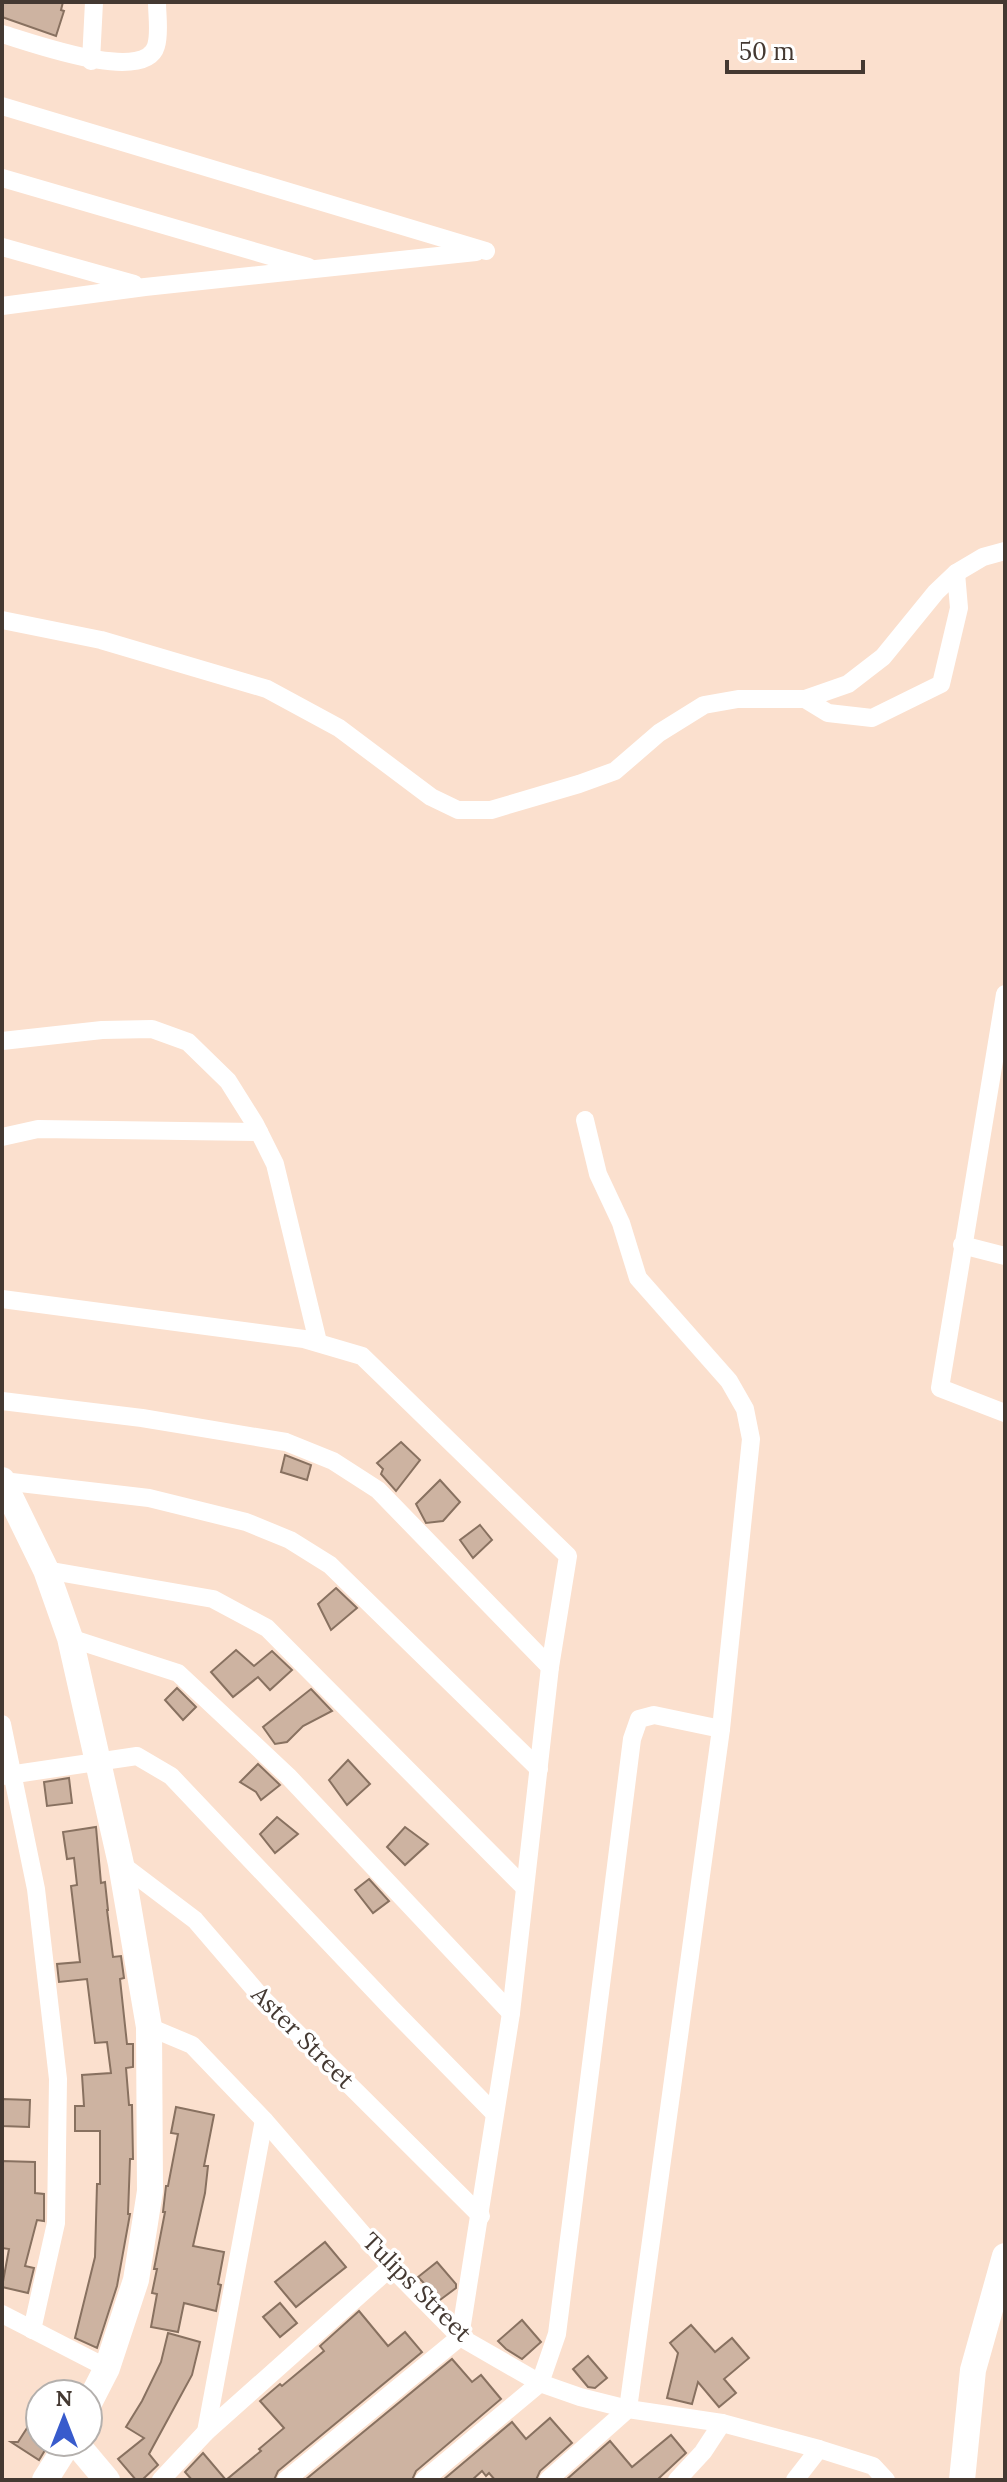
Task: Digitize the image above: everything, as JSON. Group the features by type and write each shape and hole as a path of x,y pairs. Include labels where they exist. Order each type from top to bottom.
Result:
{"street":[{"path":"91,61 94,2"},
{"path":"2,34 91,61 140,61 149,57 156,46 157,2"},
{"path":"2,106 486,251 145,287 2,306"},
{"path":"2,178 319,270"},
{"path":"2,247 145,287"},
{"path":"2,620 101,640 267,689 339,728 431,797 458,810 491,810 615,771 659,733 704,705 738,699 805,699 848,684 883,657 936,592 956,573 983,557 1005,551"},
{"path":"805,699 828,713 872,718 941,684 959,608 956,573"},
{"path":"1005,994 940,1388 1005,1413"},
{"path":"2,1041 102,1030 152,1029 188,1042 228,1081 275,1164 318,1342"},
{"path":"548,2480 628,2409 721,1729 751,1439 745,1409 729,1381 638,1278 621,1223 598,1174 585,1120"},
{"path":"2,1137 38,1129 259,1132"},
{"path":"962,1245 1005,1256"},
{"path":"2,1299 318,1342 362,1356 568,1556 550,1667 511,2013 460,2337 286,2480"},
{"path":"2,1401 142,1418 286,1442 333,1461 378,1490 550,1667"},
{"path":"2,1481 149,1498 246,1522 290,1540 330,1565 539,1769"},
{"path":"2,1481 46,1570 70,1638 121,1864 149,2027 150,2191 136,2280 102,2378"},
{"path":"46,1570 213,1599 267,1628 525,1888"},
{"path":"70,1638 178,1673 288,1776 511,2013"},
{"path":"424,2480 540,2383 557,2334 632,1739 639,1719 654,1715 721,1729"},
{"path":"2,1724 8,1776 36,1889 58,2079 56,2223 32,2330"},
{"path":"8,1776 137,1756 171,1776 494,2113"},
{"name":"Aster Street","path":"121,1864 195,1920 263,1999 481,2216"},
{"name":"Tulips Street","path":"149,2027 192,2045 264,2120 391,2267 460,2337 540,2383 580,2397 628,2409 722,2423 819,2449 873,2466 886,2480"},
{"path":"206,2432 264,2120"},
{"path":"962,2480 973,2370 1005,2256"},
{"path":"161,2480 206,2432 391,2267"},
{"path":"2,2314 107,2368"},
{"path":"677,2480 703,2452 722,2423"},
{"path":"795,2480 819,2449"},
{"path":"45,2480 59,2458"},
{"path":"88,2458 107,2480"}],"building":[{"path":"2,2 63,2 61,10 64,11 56,36 2,17"},
{"path":"401,1442 420,1460 396,1491 381,1474 383,1469 377,1463"},
{"path":"285,1455 311,1465 307,1480 281,1472"},
{"path":"440,1480 460,1502 443,1521 426,1523 416,1504"},
{"path":"480,1525 492,1540 473,1558 460,1540"},
{"path":"336,1588 357,1608 331,1630 318,1604"},
{"path":"236,1650 254,1666 272,1651 292,1670 270,1690 258,1677 233,1697 211,1672"},
{"path":"177,1688 196,1707 183,1720 165,1700"},
{"path":"311,1689 332,1711 303,1726 287,1742 275,1744 263,1727"},
{"path":"348,1760 370,1784 347,1805 329,1780"},
{"path":"258,1764 280,1785 261,1800 256,1792 240,1782"},
{"path":"69,1778 72,1803 47,1806 44,1782"},
{"path":"277,1817 298,1834 275,1853 260,1834"},
{"path":"96,1827 113,1957 121,1956 124,1978 120,1979 127,2044 133,2044 133,2067 126,2068 129,2105 132,2105 130,2214 117,2286 97,2348 75,2338 95,2257 100,2131 75,2131 75,2106 84,2106 82,2075 111,2073 107,2042 95,2043 87,1979 59,1982 57,1964 80,1962 71,1886 77,1885 74,1858 67,1859 63,1832"},
{"path":"405,1827 428,1844 405,1865 387,1847"},
{"path":"369,1879 389,1901 373,1913 355,1890"},
{"path":"2,2099 30,2100 29,2127 2,2126"},
{"path":"176,2107 214,2115 204,2166 208,2166 205,2193 193,2246 224,2252 216,2311 184,2303 178,2332 151,2327 157,2294 152,2293 157,2269 154,2269 165,2212 166,2186 178,2134 171,2133"},
{"path":"2,2161 35,2162 35,2193 44,2194 44,2221 37,2220 25,2266 34,2268 28,2293 2,2287 9,2249 2,2248"},
{"path":"325,2242 346,2267 296,2307 275,2282"},
{"path":"437,2262 456,2284 456,2288 440,2300 418,2277"},
{"path":"280,2303 297,2323 280,2337 263,2317"},
{"path":"359,2311 388,2346 405,2332 422,2352 278,2471 274,2480 226,2480 284,2428 260,2401 324,2351 320,2346"},
{"path":"522,2320 541,2342 522,2359 498,2341"},
{"path":"691,2325 715,2352 732,2338 749,2358 724,2379 736,2393 719,2407 698,2382 692,2404 667,2398 678,2353 670,2343"},
{"path":"168,2333 200,2342 192,2375 149,2454 158,2465 142,2480 136,2480 118,2459 144,2438 126,2427 161,2362"},
{"path":"588,2356 607,2378 595,2388 588,2387 573,2369"},
{"path":"452,2359 472,2382 481,2375 501,2399 416,2471 412,2480 305,2480"},
{"path":"550,2418 572,2443 540,2471 536,2480 495,2480 482,2471 472,2480 443,2480 512,2422 526,2439"},
{"path":"24,2433 24,2450 11,2442 18,2442"},
{"path":"671,2435 686,2453 657,2480 566,2480 610,2441 632,2467"},
{"path":"203,2453 226,2480 192,2480 185,2472"}]}
